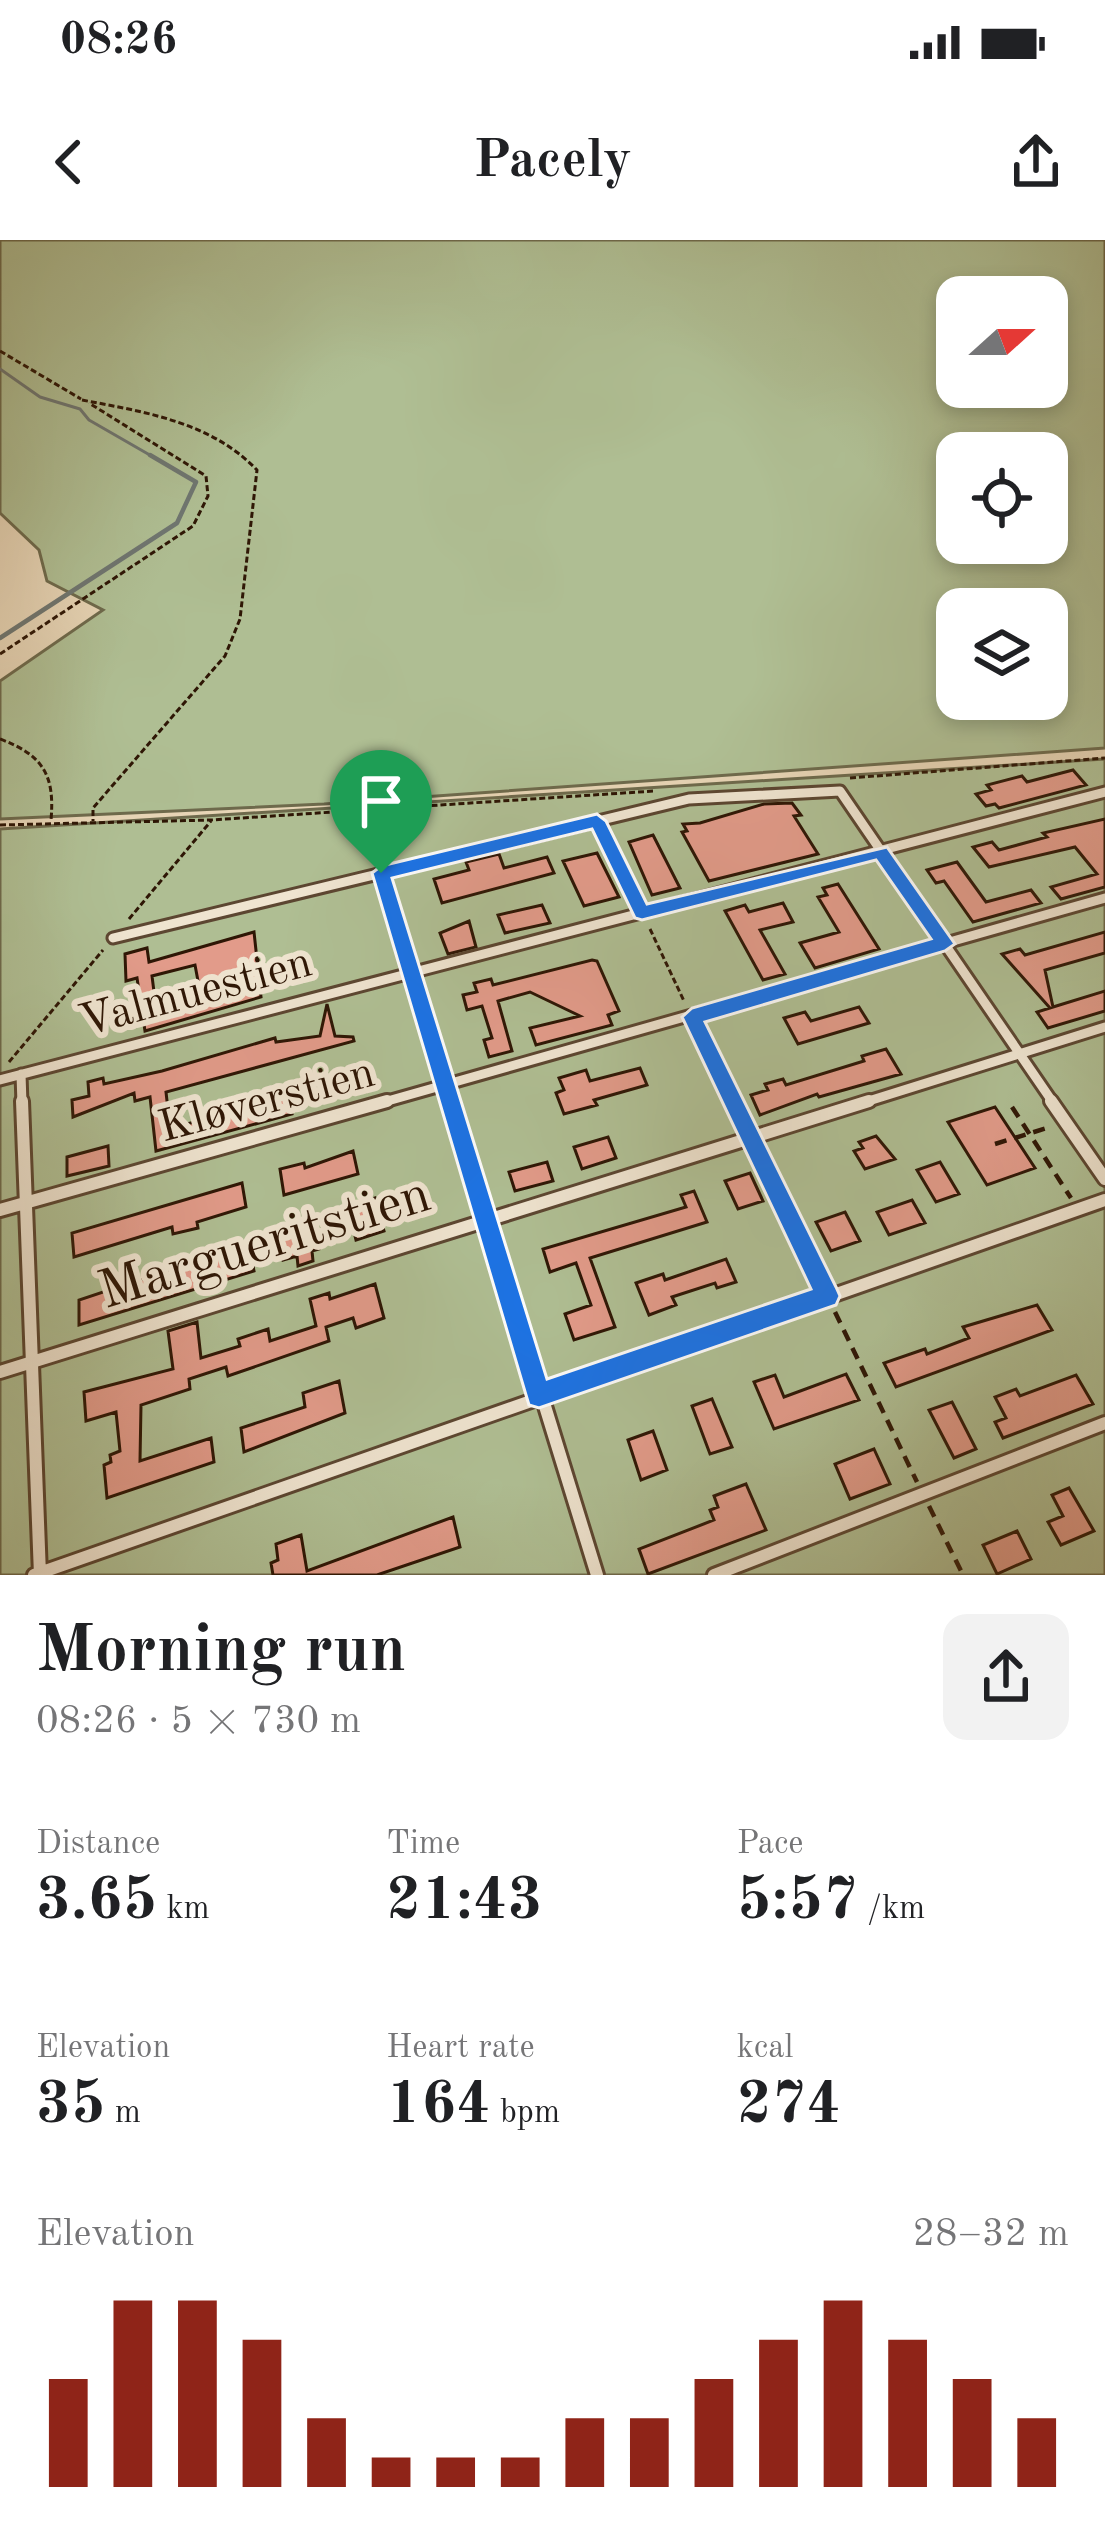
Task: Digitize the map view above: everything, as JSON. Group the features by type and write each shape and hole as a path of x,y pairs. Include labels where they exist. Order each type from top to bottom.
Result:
{"lane":[{"path":"113,938 689,799 840,790 1105,1179"},
{"name":"Valmuestien","path":"0,1080 1105,792"},
{"path":"381,873 597,1575"},
{"name":"Kløverstien","path":"0,1210 446,1088 1105,898"},
{"name":"Margueritstien","path":"0,1372 1105,1027"},
{"path":"21,1074 38,1574 1105,1200"},
{"path":"714,1575 1105,1423"}],"path":[{"path":"0,351 206,476 208,499 193,526 0,654"},
{"path":"82,400 151,410 236,452 257,470 240,620 225,656 93,808 93,821"},
{"path":"0,739 44,761 54,782 51,822"},
{"path":"833,779 1105,758"},
{"path":"0,825 211,820 668,790"},
{"path":"361,811 381,873"},
{"path":"597,821 963,1575"},
{"path":"1012,1107 1079,1209"},
{"path":"995,1144 1066,1122"}],"green space":[{"path":"0,240 1105,240 1105,748 324,804 0,819 0,681 103,610 47,581 39,550 0,513"},
{"path":"1105,759 1105,1575 0,1575 0,829"}],"building":[{"path":"1073,770 1086,785 999,808 986,806 976,794 991,790 987,785 1022,776 1027,782"},
{"path":"792,803 801,815 794,816 818,854 709,881 682,832 687,831 683,824 764,804"},
{"path":"1105,819 1105,887 1061,899 1051,887 1097,874 1075,847 989,867 973,847 992,842 999,850 1047,837 1043,833"},
{"path":"653,835 680,888 652,895 629,842"},
{"path":"597,853 619,897 584,906 563,861"},
{"path":"499,854 504,868 547,857 554,873 442,903 434,879 469,870 466,862"},
{"path":"957,862 986,902 1031,890 1041,903 973,922 944,881 936,883 927,870"},
{"path":"838,884 879,949 815,968 800,943 839,932 818,897 827,895 823,888"},
{"path":"783,903 793,922 760,930 785,974 763,980 725,911 745,905 749,912"},
{"path":"542,905 550,923 505,933 498,915"},
{"path":"469,921 476,947 448,954 440,933"},
{"path":"254,932 261,997 145,1031 137,978 126,981 125,954 147,948 149,962","holes":["195,965 201,997 156,1008 152,976"]},
{"path":"1105,932 1105,953 1045,970 1053,1007 1105,991 1105,1011 1048,1028 1037,1012 1050,1008 1002,954 1020,949 1025,955"},
{"path":"597,961 619,1011 608,1015 612,1025 536,1045 530,1028 580,1016 530,992 498,1001 512,1051 489,1057 484,1040 492,1038 482,1006 467,1010 463,995 477,992 474,983 491,979 493,985"},
{"path":"327,1004 335,1036 353,1037 354,1041 166,1092 170,1128 270,1104 268,1093 287,1088 292,1114 156,1151 150,1097 135,1101 134,1093 73,1117 72,1100 89,1096 88,1082 103,1078 104,1084 162,1071 275,1038 276,1042 320,1036"},
{"path":"859,1007 869,1023 798,1044 784,1018 805,1012 811,1021"},
{"path":"886,1049 901,1074 817,1094 760,1115 751,1095 768,1090 765,1084 783,1079 786,1085 864,1061 862,1056"},
{"path":"640,1068 647,1085 564,1114 556,1093 564,1090 559,1078 586,1070 590,1081"},
{"path":"995,1107 1035,1168 987,1185 948,1122"},
{"path":"876,1136 895,1159 865,1169 854,1151 863,1148 859,1142"},
{"path":"608,1137 616,1158 582,1169 574,1147"},
{"path":"108,1146 109,1166 67,1176 67,1157"},
{"path":"353,1151 358,1174 284,1195 280,1169 304,1163 305,1168"},
{"path":"547,1162 553,1181 515,1191 509,1172"},
{"path":"940,1162 959,1194 936,1202 917,1170"},
{"path":"750,1173 763,1201 738,1209 725,1181"},
{"path":"242,1183 246,1207 197,1222 198,1228 173,1234 172,1227 74,1257 72,1233"},
{"path":"694,1191 707,1222 590,1258 615,1327 574,1340 565,1314 591,1305 576,1263 550,1272 543,1249 686,1207 681,1195"},
{"path":"375,1198 384,1231 356,1240 348,1207"},
{"path":"912,1200 925,1223 889,1235 877,1212"},
{"path":"845,1212 860,1241 831,1251 816,1222"},
{"path":"314,1224 319,1249 312,1251 313,1261 298,1266 297,1256 283,1260 278,1235"},
{"path":"250,1250 254,1271 79,1325 79,1300 178,1267"},
{"path":"726,1259 736,1282 717,1288 715,1283 672,1297 676,1305 649,1315 636,1283 663,1274 665,1280"},
{"path":"375,1284 384,1318 356,1328 353,1318 326,1327 329,1341 228,1376 226,1367 189,1379 190,1389 141,1405 140,1461 211,1438 214,1462 107,1498 104,1465 120,1451 116,1412 86,1421 84,1392 173,1369 168,1331 197,1322 201,1358 240,1346 238,1339 268,1329 270,1341 316,1326 310,1299 329,1293 330,1299"},
{"path":"1037,1305 1052,1330 896,1387 884,1363 925,1349 927,1354 969,1338 963,1327"},
{"path":"846,1374 859,1400 774,1429 754,1382 775,1375 784,1397"},
{"path":"1076,1375 1093,1404 1003,1438 995,1422 1006,1418 995,1397 1016,1389 1020,1396"},
{"path":"339,1381 345,1413 244,1452 241,1428 305,1407 303,1393"},
{"path":"712,1399 732,1447 710,1454 692,1406"},
{"path":"952,1402 976,1449 954,1458 929,1410"},
{"path":"653,1431 667,1470 641,1480 628,1440"},
{"path":"874,1449 890,1484 850,1499 835,1464"},
{"path":"746,1484 766,1530 648,1574 639,1549 714,1520 710,1510 718,1507 714,1496"},
{"path":"1069,1488 1094,1531 1061,1545 1048,1522 1063,1516 1052,1495"},
{"path":"453,1517 460,1547 377,1575 273,1575 276,1544 301,1535 307,1571"},
{"path":"1017,1531 1031,1559 997,1574 983,1545"}],"waterway":[{"path":"0,369 40,397 80,409 89,420 155,458"},
{"path":"0,638 177,523 196,482 150,455"}],"route":[{"path":"597,821 642,913 881,852 945,944 692,1017 827,1296 539,1395 381,873 597,821"}]}
